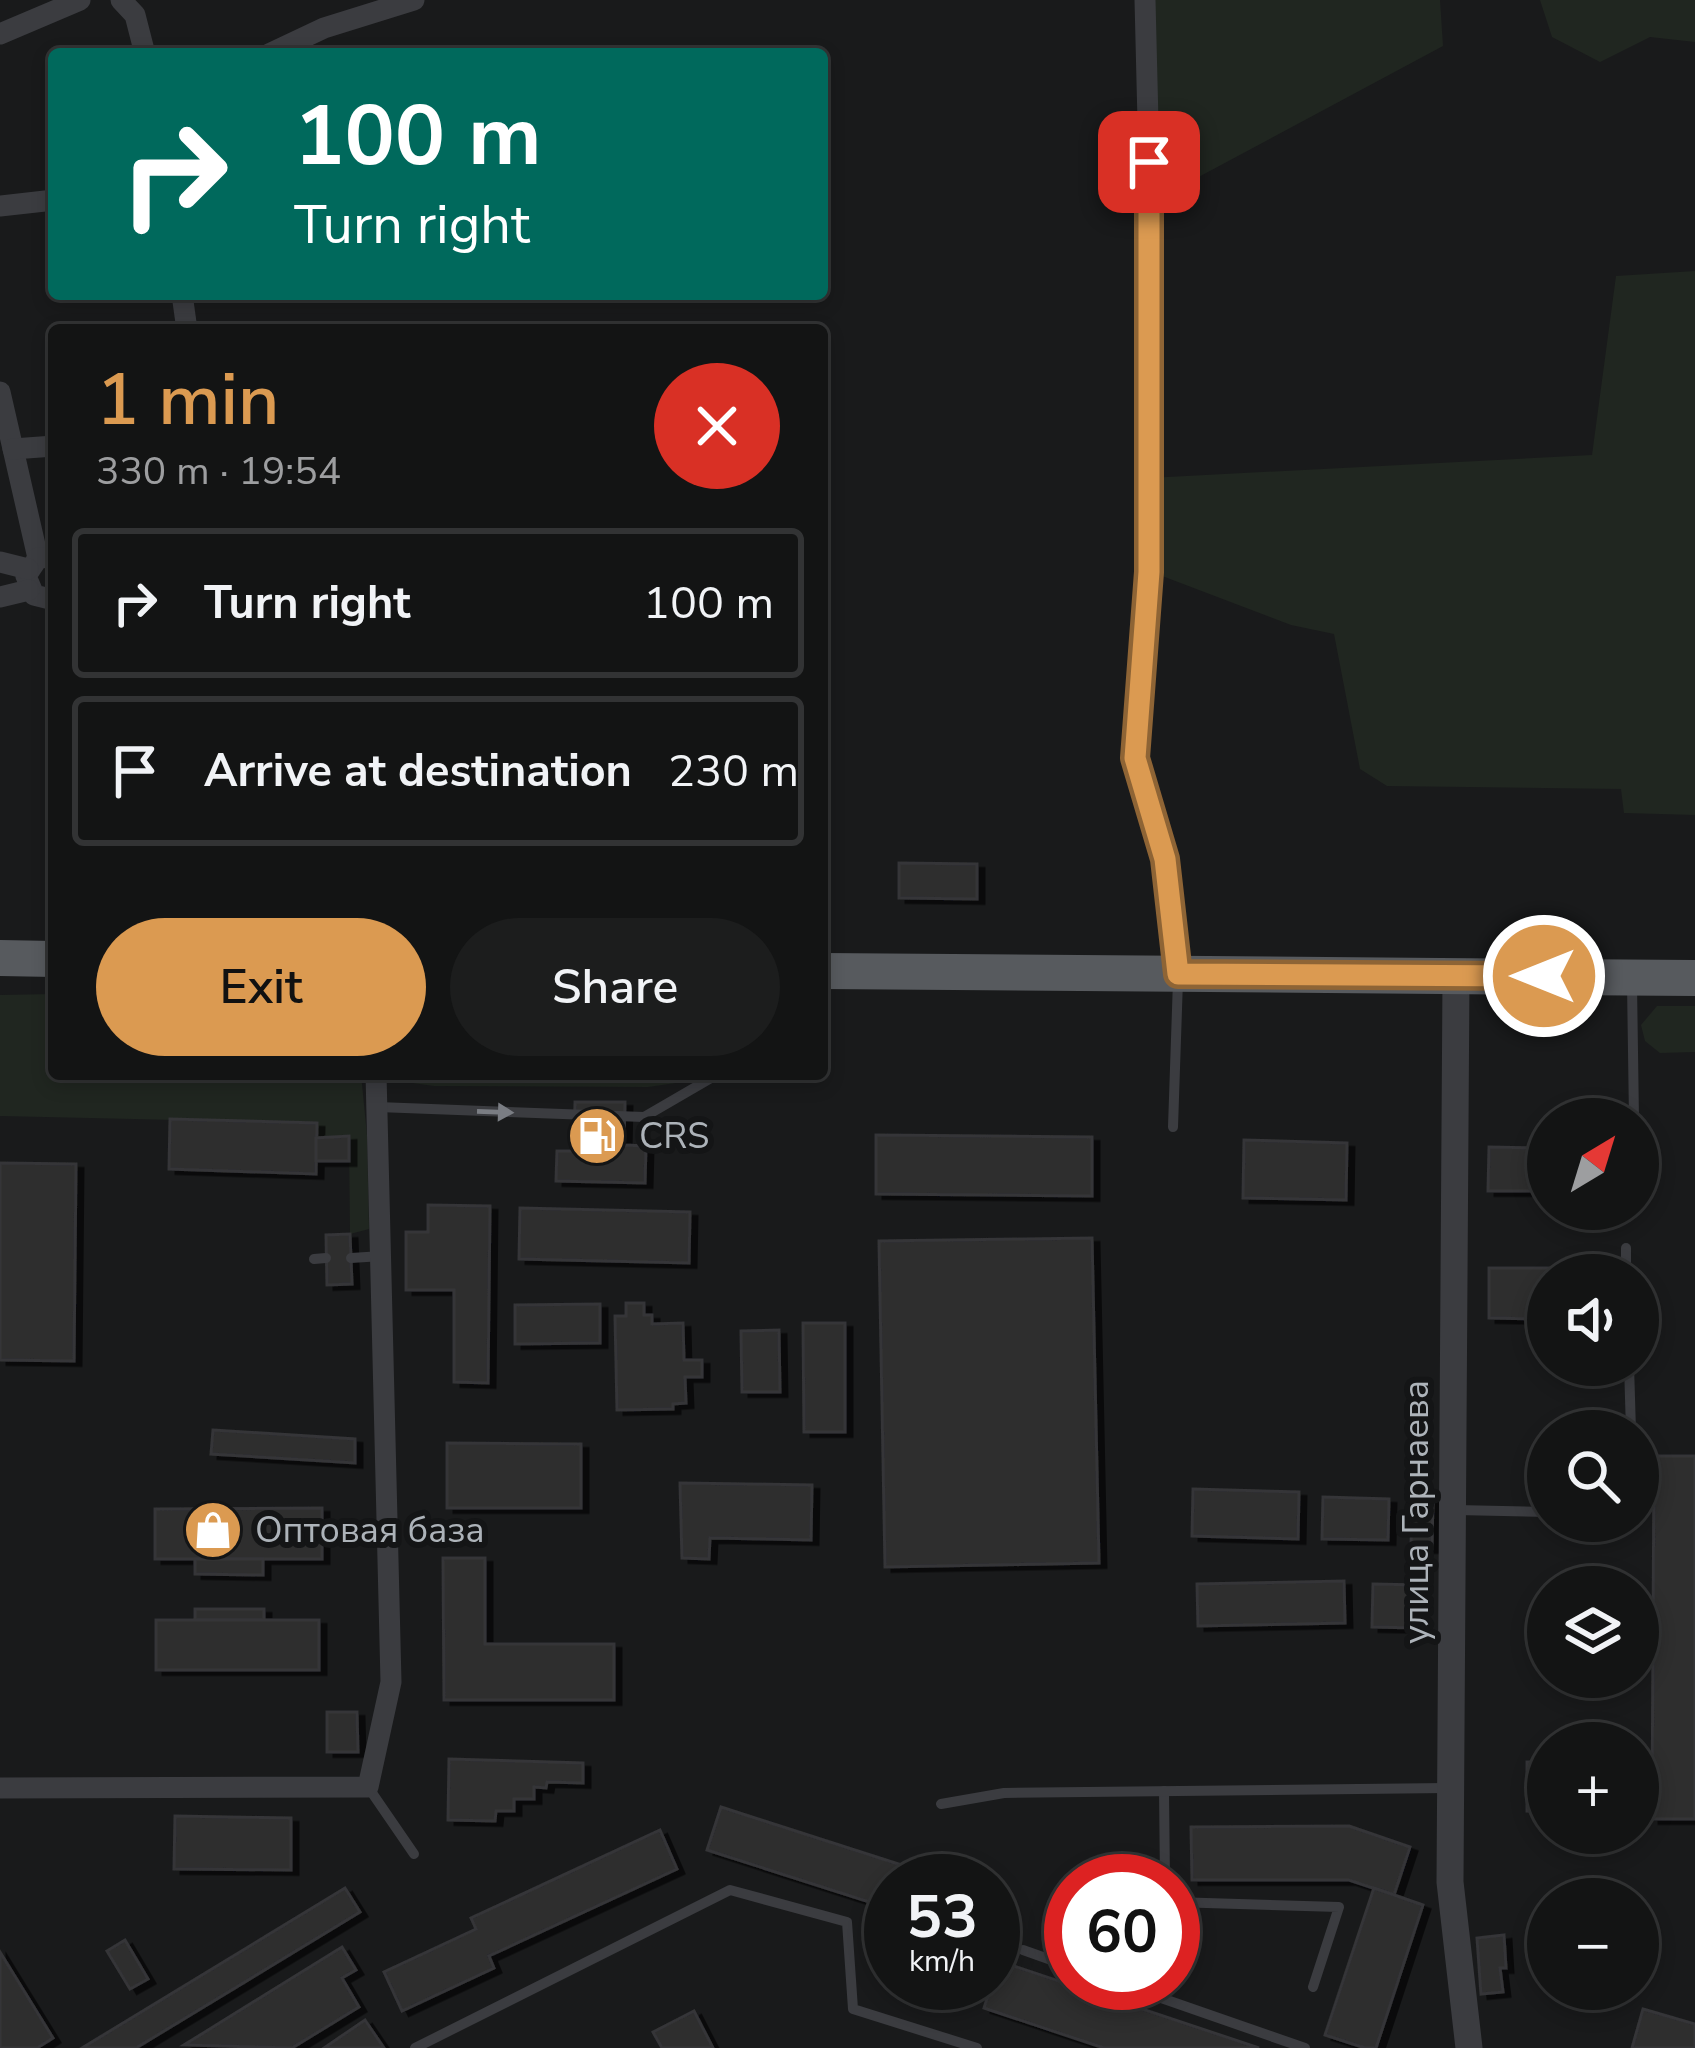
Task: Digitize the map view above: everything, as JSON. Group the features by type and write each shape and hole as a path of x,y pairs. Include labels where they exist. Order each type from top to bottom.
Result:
{"main road":[{"path":"0,958 48,959"},
{"path":"828,971 1695,978"}],"street":[{"path":"0,34 80,0"},
{"path":"121,0 135,15 143,48"},
{"path":"281,48 324,28 414,0"},
{"path":"1145,0 1149,572 1135,758 1165,859 1178,974"},
{"path":"0,206 48,201"},
{"path":"0,392 40,599 48,600"},
{"path":"13,449 48,446"},
{"path":"0,562 37,568"},
{"path":"0,598 37,568"},
{"name":"улица Гарнаева","path":"1456,976 1450,1882 1469,2048"},
{"path":"0,1788 368,1787 391,1682 376,1080"}],"lane":[{"path":"1173,1126 1178,974"},
{"path":"1631,977 1634,1098"},
{"path":"378,1107 644,1118 708,1080"},
{"path":"1626,1248 1626,1254"},
{"path":"351,1258 382,1256"},
{"path":"1452,1510 1527,1512"},
{"path":"368,1787 413,1854"},
{"path":"941,1804 1004,1793 1450,1788"},
{"path":"1164,1791 1165,1854"},
{"path":"416,2048 730,1890 847,1922 853,2009 977,2048"},
{"path":"1200,1903 1339,1907 1313,1987"},
{"path":"1023,1950 1044,1957"},
{"path":"1196,2010 1305,2048"}],"shaded area":[{"path":"1145,0 1440,0 1443,46 1150,203"},
{"path":"1540,0 1695,0 1695,42 1650,37 1600,62 1552,37"},
{"path":"1695,271 1695,815 1624,813 1621,789 1387,786 1360,769 1334,634 1291,625 1149,571 1148,478 1592,455 1616,276"},
{"path":"48,994 48,1080 362,1080 369,1229 350,1234 349,1137 316,1138 316,1123 0,1116 0,995"},
{"path":"1657,1006 1695,1006 1695,1052 1660,1053 1645,1041 1641,1025"},
{"path":"403,1080 686,1080 648,1087"}],"building":[{"path":"899,863 977,864 977,899 899,898"},
{"path":"575,1102 625,1102 624,1145 646,1146 645,1183 556,1181 557,1151 574,1151"},
{"path":"170,1119 317,1123 316,1174 169,1169"},
{"path":"876,1135 1092,1137 1092,1196 876,1194"},
{"path":"349,1136 349,1161 316,1161 316,1138"},
{"path":"1244,1140 1347,1143 1346,1200 1243,1198"},
{"path":"1489,1147 1527,1148 1527,1191 1488,1191"},
{"path":"0,1163 76,1164 74,1361 0,1360"},
{"path":"428,1205 490,1206 488,1383 454,1382 454,1290 406,1290 406,1232 428,1232"},
{"path":"520,1208 690,1212 689,1263 519,1259"},
{"path":"350,1234 352,1284 327,1285 326,1235"},
{"path":"1092,1238 1099,1563 885,1567 879,1241"},
{"path":"1489,1268 1527,1268 1527,1319 1489,1318"},
{"path":"626,1303 644,1303 644,1315 652,1315 652,1324 683,1323 684,1360 702,1360 702,1377 685,1377 686,1403 673,1404 673,1409 617,1410 615,1316 626,1316"},
{"path":"600,1304 600,1343 515,1344 515,1305"},
{"path":"803,1323 845,1323 845,1432 804,1432"},
{"path":"779,1330 780,1392 742,1392 741,1331"},
{"path":"213,1430 355,1439 355,1463 211,1454"},
{"path":"447,1443 581,1444 581,1508 447,1508"},
{"path":"1659,1456 1695,1456 1695,1819 1659,1819 1659,1722 1653,1722 1653,1698 1659,1698 1659,1566 1653,1566 1654,1542 1659,1542"},
{"path":"680,1483 812,1485 811,1540 710,1538 709,1559 682,1558"},
{"path":"1193,1489 1299,1492 1298,1539 1192,1536"},
{"path":"1323,1497 1389,1499 1388,1540 1322,1539"},
{"path":"1412,1497 1433,1498 1432,1548 1411,1548"},
{"path":"322,1508 322,1559 155,1559 155,1509"},
{"path":"443,1558 485,1558 485,1644 614,1644 614,1700 444,1700"},
{"path":"195,1559 263,1559 263,1575 195,1574"},
{"path":"1344,1581 1345,1623 1198,1626 1197,1584"},
{"path":"1373,1584 1419,1585 1418,1628 1372,1627"},
{"path":"195,1609 264,1609 264,1620 195,1620"},
{"path":"156,1620 319,1620 319,1670 156,1670"},
{"path":"327,1712 357,1712 358,1752 327,1752"},
{"path":"449,1759 583,1763 583,1783 547,1782 546,1788 534,1787 534,1799 514,1799 514,1811 496,1811 495,1821 448,1820"},
{"path":"721,1807 867,1854 864,1900 707,1850"},
{"path":"175,1816 291,1818 291,1870 174,1869"},
{"path":"1349,1826 1410,1847 1394,1895 1349,1880 1200,1880 1200,1854 1192,1854 1191,1827"},
{"path":"660,1830 677,1869 489,1956 494,1968 402,2011 384,1972 476,1929 471,1918"},
{"path":"345,1888 360,1912 136,2048 82,2048"},
{"path":"1374,1888 1423,1905 1376,2048 1365,2048 1325,2035"},
{"path":"1504,1935 1503,1992 1481,1994 1477,1938"},
{"path":"125,1940 148,1979 130,1989 107,1951"},
{"path":"342,1947 356,1970 342,1978 359,2007 292,2048 184,2045"},
{"path":"0,1952 53,2038 37,2048 0,2048"},
{"path":"1020,1968 1044,1976 1044,2010 1145,2010 1259,2048 1104,2048 990,2010 1020,2010"},
{"path":"1643,2010 1695,2024 1695,2048 1632,2048"},
{"path":"694,2011 713,2048 662,2048 653,2032"},
{"path":"365,2020 384,2048 324,2048"}],"place":[{"name":"CRS","path":"597,1136"},
{"name":"Оптовая база","path":"213,1530"}],"route":[{"path":"1149,162 1149,572 1135,758 1165,859 1178,974 1544,976"}]}
